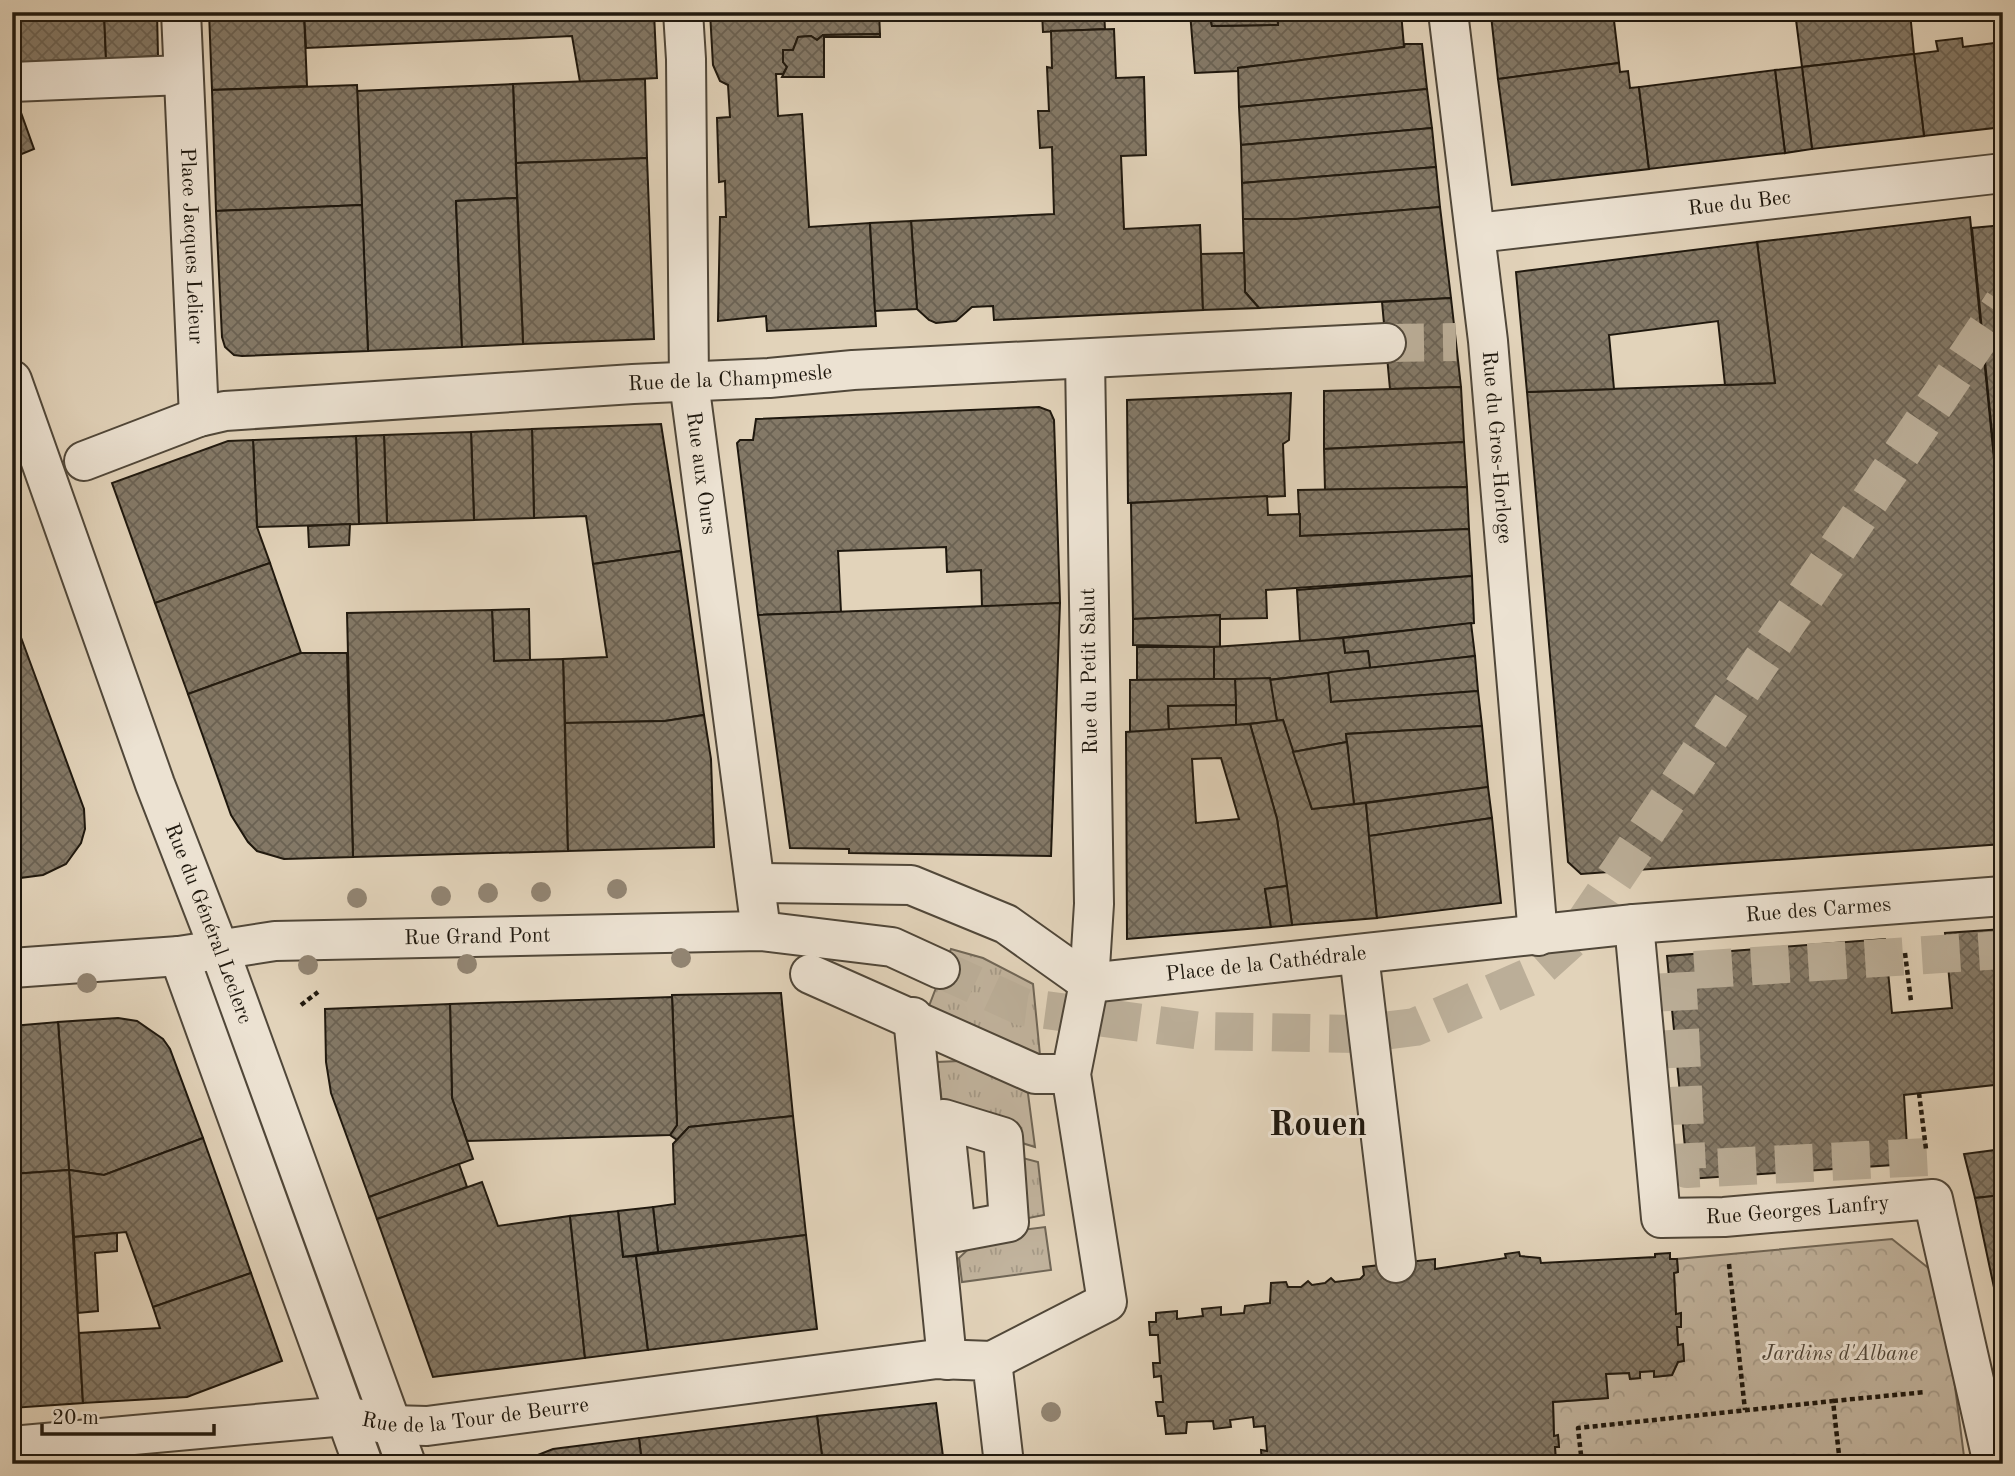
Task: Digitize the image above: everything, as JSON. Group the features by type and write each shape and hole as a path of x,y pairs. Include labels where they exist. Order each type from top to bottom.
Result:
{"street":[{"name":"Place Jacques Lelieur","path":"181,12 199,417"},
{"name":"Rue aux Ours","path":"683,12 689,382 757,883 761,931"},
{"name":"Rue du Gros-Horloge","path":"1448,12 1477,233 1472,342 1538,936"},
{"path":"12,82 183,64"},
{"name":"Rue du Bec","path":"1477,233 2003,173"},
{"name":"Rue de la Champmesle","path":"84,461 199,417 225,411 1386,343"},
{"name":"Rue du Petit Salut","path":"1086,359 1094,904 1089,983"},
{"name":"Rue du Général Leclerc","path":"12,380 155,784 219,949 406,1464"},
{"path":"757,883 911,885 1006,924 1089,983 1071,1074 1107,1302 992,1361 1004,1464"},
{"name":"Rue des Carmes","path":"1634,925 2003,896"},
{"name":"Place de la Cathédrale","path":"1089,983 1634,925"},
{"name":"Rue Georges Lanfry","path":"1634,925 1661,1218 1724,1217 1933,1199 1975,1387"},
{"name":"Rue Grand Pont","path":"12,968 179,956 275,941 761,931 892,947 940,969"},
{"path":"1359,955 1396,1263"},
{"name":"Rue du Général Leclerc","path":"179,956 363,1464"},
{"path":"810,974 913,1017 1035,1074 1071,1074"},
{"path":"913,1017 942,1359"},
{"name":"Rue de la Tour de Beurre","path":"12,1446 345,1416 390,1425 427,1426 942,1359 992,1361"},
{"path":"1975,1387 1993,1464"}],"path":[{"path":"1919,1093 1927,1157"},
{"path":"1724,1217 1745,1410"},
{"path":"1582,1464 1578,1428 1975,1387"},
{"path":"1833,1401 1840,1464"}],"green space":[{"path":"951,949 983,958 1033,984 1041,1065 929,1006"},
{"path":"983,1060 1027,1086 1035,1147 944,1119 937,1062"},
{"path":"1004,1153 1038,1162 1044,1215 1009,1222"},
{"path":"1045,1227 1051,1270 962,1282 959,1258 983,1235"},
{"name":"Jardins d'Albane","path":"1892,1239 1941,1278 1965,1464 1556,1464 1555,1447 1559,1446 1558,1436 1554,1436 1553,1402 1607,1398 1606,1374 1629,1373 1630,1379 1640,1378 1640,1372 1654,1371 1655,1377 1672,1375 1678,1362 1684,1361 1683,1345 1678,1345 1677,1327 1681,1326 1681,1314 1676,1314 1674,1273 1678,1272 1677,1259"}],"building":[{"path":"12,12 104,12 106,59 12,64"},
{"path":"104,12 157,12 158,56 106,59"},
{"path":"209,12 304,12 307,86 212,90"},
{"path":"304,12 654,12 657,78 580,82 572,36 306,48"},
{"path":"710,12 879,12 880,34 823,35 817,40 811,36 798,37 793,50 783,50 783,62 787,67 783,74 776,74 778,116 802,114 809,227 870,223 876,326 767,331 766,316 718,321 720,217 726,217 725,181 719,182 717,118 730,117 728,85 720,81 713,65"},
{"path":"1042,12 1104,12 1105,29 1043,32"},
{"path":"1190,12 1209,12 1212,26 1278,25 1277,12 1401,12 1404,47 1238,68 1238,71 1195,73"},
{"path":"1209,12 1277,12 1278,25 1212,26"},
{"path":"1480,12 1515,12 1481,16"},
{"path":"1515,12 1613,12 1619,63 1498,79 1491,15"},
{"path":"1795,12 1910,12 1914,54 1802,67"},
{"path":"1114,29 1116,78 1144,77 1146,155 1121,156 1124,229 1200,225 1203,310 994,320 993,306 972,307 956,321 936,323 929,320 917,309 911,221 1054,214 1052,147 1040,148 1038,111 1049,111 1047,67 1052,68 1051,31"},
{"path":"880,34 880,37 824,37 824,77 782,77 787,67 783,62 783,50 793,50 798,37 811,36 817,40 823,35"},
{"path":"1962,38 1963,47 2003,42 2003,127 1924,136 1914,54 1938,51 1936,41"},
{"path":"1405,44 1422,44 1427,89 1239,107 1238,68 1404,47"},
{"path":"1914,54 1924,136 1812,149 1802,67"},
{"path":"1619,63 1620,72 1628,71 1630,88 1639,87 1649,169 1512,185 1498,79"},
{"path":"1802,67 1812,149 1785,153 1775,70"},
{"path":"1775,70 1785,153 1649,169 1639,87"},
{"path":"645,79 647,158 516,163 513,84"},
{"path":"513,84 517,198 456,201 462,347 368,351 357,91"},
{"path":"357,85 362,205 216,211 212,90"},
{"path":"1427,89 1432,128 1241,145 1239,107"},
{"path":"19,107 34,149 12,158 12,110"},
{"path":"1432,128 1436,167 1242,183 1241,145"},
{"path":"647,158 654,339 523,344 516,163"},
{"path":"1436,167 1440,207 1296,219 1243,219 1242,183"},
{"path":"517,198 523,344 462,347 456,201"},
{"path":"362,205 368,351 242,356 234,355 225,347 222,337 216,211"},
{"path":"1440,207 1451,298 1259,308 1245,292 1243,219 1296,219"},
{"path":"1970,217 2003,549 2003,844 1581,874 1568,862 1527,392 1775,383 1757,242"},
{"path":"911,221 917,309 875,311 870,223"},
{"path":"2003,225 2003,476 1996,474 1972,228"},
{"path":"1757,242 1775,383 1725,385 1718,321 1609,335 1614,389 1527,392 1516,272"},
{"path":"1244,253 1245,292 1259,308 1203,310 1201,254"},
{"path":"1451,298 1461,387 1390,389 1382,302"},
{"path":"1461,387 1464,442 1324,449 1324,391"},
{"path":"1291,393 1289,440 1283,444 1285,496 1128,503 1127,400"},
{"path":"1039,407 1050,411 1054,420 1060,603 982,607 981,570 947,572 946,547 838,551 841,612 758,615 737,443 740,440 753,440 756,419"},
{"path":"661,424 681,551 593,564 586,516 534,518 532,429"},
{"path":"532,429 534,518 474,520 471,432"},
{"path":"471,432 474,520 387,523 384,435"},
{"path":"384,435 387,523 359,524 356,436"},
{"path":"356,436 359,524 257,527 253,440"},
{"path":"253,440 257,527 270,563 155,603 112,483 228,441"},
{"path":"1464,442 1467,487 1325,490 1324,449"},
{"path":"1467,487 1469,529 1300,536 1298,490"},
{"path":"1267,496 1268,515 1300,514 1300,536 1469,529 1472,576 1266,590 1267,618 1220,619 1220,615 1133,619 1131,503"},
{"path":"350,524 349,545 309,547 308,526"},
{"path":"681,551 704,715 665,721 565,723 563,659 607,657 593,564"},
{"path":"270,563 301,653 188,694 155,603"},
{"path":"1472,576 1474,623 1300,642 1297,590"},
{"path":"1060,603 1051,856 849,853 849,849 790,848 758,615"},
{"path":"529,609 530,660 494,661 492,610"},
{"path":"492,610 494,661 563,659 568,851 353,857 347,613"},
{"path":"12,613 84,809 85,829 81,843 66,864 43,875 12,879"},
{"path":"1220,615 1220,647 1133,645 1133,619"},
{"path":"1471,623 1475,656 1370,668 1368,651 1345,653 1343,638"},
{"path":"1343,638 1345,653 1368,651 1370,668 1269,680 1214,679 1214,647"},
{"path":"1137,647 1214,647 1214,679 1137,680"},
{"path":"301,653 347,653 353,857 284,859 257,851 231,815 188,694"},
{"path":"1475,656 1478,691 1331,702 1328,673 1331,672"},
{"path":"1328,673 1331,702 1478,691 1482,726 1346,734 1347,742 1293,752 1283,720 1277,721 1269,680"},
{"path":"1270,678 1277,721 1236,725 1235,679"},
{"path":"1235,679 1236,705 1168,706 1169,730 1130,733 1130,680"},
{"path":"1236,705 1236,725 1169,730 1168,706"},
{"path":"704,715 711,759 714,847 568,851 565,723 665,721"},
{"path":"1283,720 1312,809 1366,803 1377,918 1292,925 1277,819 1250,724"},
{"path":"1250,724 1277,819 1287,886 1265,889 1271,927 1127,939 1126,732","holes":["1221,758 1239,819 1196,823 1192,759"]},
{"path":"1482,726 1488,787 1354,804 1346,734"},
{"path":"1347,742 1354,804 1312,809 1293,752"},
{"path":"1488,787 1492,818 1369,836 1366,803"},
{"path":"1492,818 1501,903 1377,918 1369,836"},
{"path":"1287,886 1292,925 1271,927 1265,889"},
{"path":"2003,929 2003,1084 1904,1095 1908,1164 1688,1179 1667,956 1885,939 1892,1013 1952,1008 1945,933"},
{"path":"781,993 793,1116 689,1127 677,1140 670,1135 677,1125 672,995"},
{"path":"672,997 677,1125 670,1135 467,1141 452,1098 450,1004"},
{"path":"450,1004 452,1098 473,1159 369,1197 331,1093 326,1062 325,1009"},
{"path":"118,1018 137,1021 163,1039 170,1049 203,1138 104,1175 69,1170 58,1022"},
{"path":"58,1022 69,1170 12,1174 12,1026"},
{"path":"793,1116 806,1235 658,1252 653,1207 675,1204 673,1144 689,1127"},
{"path":"203,1138 251,1273 153,1307 126,1232 74,1237 69,1170 104,1175"},
{"path":"2003,1149 2003,1195 1975,1198 1964,1154"},
{"path":"459,1164 467,1187 377,1219 369,1197"},
{"path":"69,1170 83,1403 12,1408 12,1174"},
{"path":"482,1182 498,1226 570,1216 585,1358 433,1377 377,1219"},
{"path":"2003,1195 2003,1330 1975,1198"},
{"path":"653,1207 658,1252 623,1257 618,1211"},
{"path":"618,1211 623,1257 636,1256 648,1350 585,1358 570,1216"},
{"path":"117,1233 117,1251 95,1253 98,1311 78,1313 74,1237"},
{"path":"806,1235 817,1329 648,1350 636,1256"},
{"path":"1519,1252 1520,1256 1540,1258 1541,1263 1655,1257 1655,1254 1670,1253 1670,1259 1677,1259 1678,1272 1674,1273 1676,1314 1681,1313 1681,1327 1677,1327 1678,1345 1683,1344 1684,1361 1678,1362 1672,1375 1654,1377 1654,1371 1640,1372 1640,1378 1630,1379 1629,1373 1606,1374 1608,1398 1553,1402 1554,1436 1558,1435 1559,1447 1555,1447 1556,1464 1262,1464 1261,1450 1267,1451 1265,1426 1254,1427 1253,1417 1230,1420 1231,1427 1214,1429 1213,1421 1187,1422 1186,1433 1166,1434 1164,1416 1158,1416 1156,1402 1163,1402 1161,1376 1154,1377 1153,1363 1160,1363 1158,1335 1150,1335 1149,1322 1156,1322 1156,1313 1177,1311 1177,1319 1203,1316 1202,1309 1221,1307 1221,1315 1244,1313 1245,1306 1270,1303 1271,1283 1286,1282 1288,1287 1301,1287 1308,1281 1312,1285 1325,1283 1331,1278 1335,1282 1360,1279 1364,1275 1363,1267 1435,1259 1435,1269 1506,1258 1505,1254"},
{"path":"251,1273 282,1361 187,1397 83,1403 79,1333 160,1328 153,1307"},
{"path":"936,1403 944,1464 823,1464 817,1416"},
{"path":"817,1416 823,1464 642,1464 639,1438"},
{"path":"639,1438 642,1464 515,1464 553,1449"}],"tunnel":[{"path":"940,969 1023,1007 1202,1031 1358,1034 1415,1027 1529,977 1577,934 2003,303"},
{"path":"1386,343 1456,342"},
{"path":"1927,1157 1687,1169 1677,971 2003,950"}],"district":[{"name":"Rouen","path":"1318,1125"}]}
